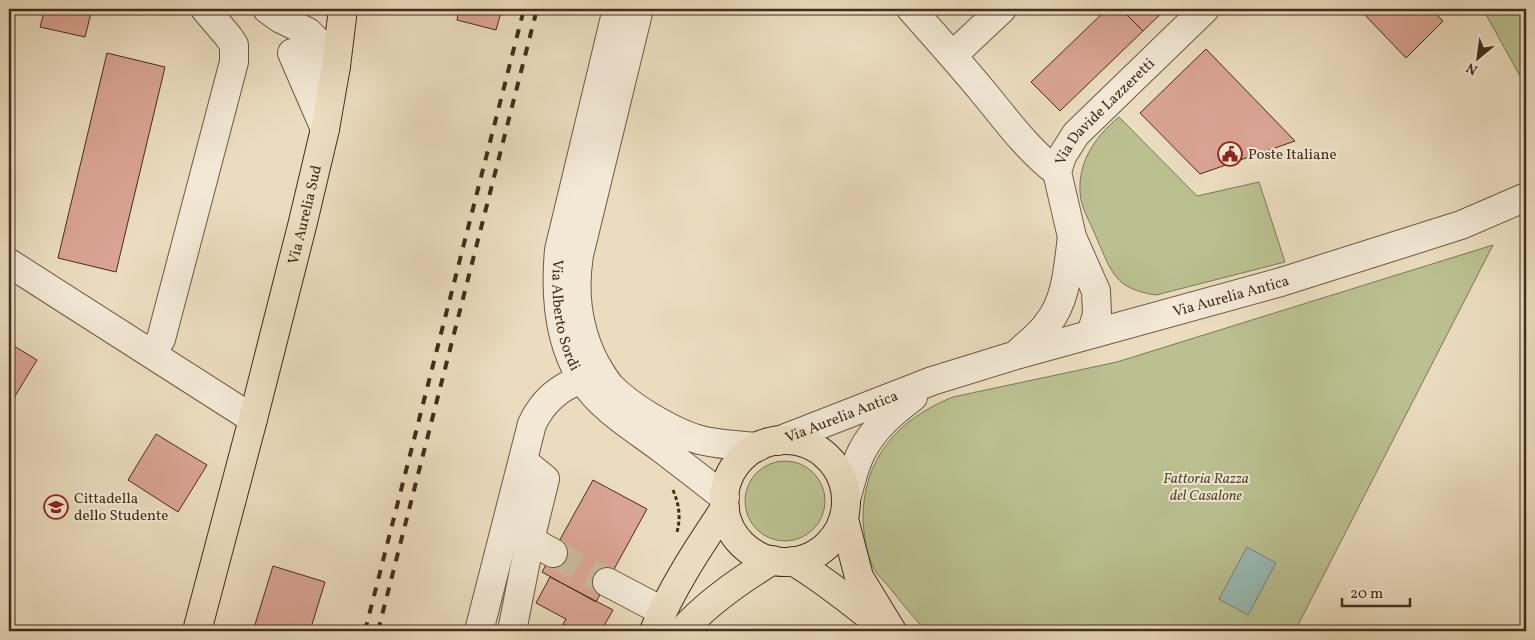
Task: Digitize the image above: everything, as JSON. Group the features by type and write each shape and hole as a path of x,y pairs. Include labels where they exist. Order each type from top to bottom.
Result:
{"main road":[{"name":"Via Aurelia Sud","path":"211,575 303,222 325,128 343,12"},
{"name":"Via Aurelia Antica","path":"658,621 725,503 728,479 734,468 747,454 768,444 796,441 821,452 835,465 843,481 845,509 835,537 812,556 783,561 733,586 692,620 682,631"},
{"path":"725,503 730,526 740,542 755,553 783,561 814,574 891,631"},
{"path":"845,509 859,577 891,631"},
{"path":"186,631 211,575"},
{"path":"197,631 211,575"}],"street":[{"path":"152,354 161,339 234,62 234,45 205,9"},
{"path":"267,9 281,19 308,32 329,53 336,66 315,70 296,60"},
{"path":"267,9 296,60 325,128"},
{"name":"Via Alberto Sordi","path":"617,9 560,250 557,273 557,296 560,318 570,355 589,389 613,413 684,465 725,503"},
{"name":"Via Alberto Sordi","path":"639,9 579,255 576,295 582,334 599,371 611,387 634,406 659,422 698,440 768,444"},
{"path":"911,9 953,55 1028,147 1057,172"},
{"path":"953,55 1002,9"},
{"name":"Via Davide Lazzeretti","path":"1072,237 1057,172 1062,156 1076,134 1205,9"},
{"path":"308,32 328,26 343,12"},
{"name":"Via Aurelia Antica","path":"768,444 932,381 1016,355 1281,282 1461,225 1526,198"},
{"path":"1016,355 1048,324 1057,310 1064,286 1072,237"},
{"path":"1072,237 1096,291 1097,314 1092,334"},
{"path":"9,263 253,419"},
{"path":"1064,286 1075,310 1092,334"},
{"path":"1096,291 1113,307 1138,322"},
{"path":"479,631 532,424 544,404 555,393 568,384 582,379"},
{"name":"Via Aurelia Antica","path":"845,509 862,450 888,417 932,381"},
{"path":"513,631 541,547 546,479 523,461"},
{"path":"607,582 658,621"}],"path":[{"path":"673,489 679,506 680,516 676,536"}],"green space":[{"path":"1483,9 1526,9 1526,87"},
{"path":"1119,117 1197,196 1259,182 1285,262 1156,295 1142,292 1123,284 1111,270 1084,210 1080,187 1081,176 1088,153 1094,143"},
{"name":"Fattoria Razza del Casalone","path":"1493,245 1295,631 926,631 874,569 866,546 863,521 864,499 869,479 876,461 887,444 915,417 933,406 953,397 1117,362"},
{"path":"777,461 793,461 814,472 825,493 825,509 814,530 793,541 777,541 763,535 751,523 745,509 745,493 751,479 763,467"}],"water":[{"path":"1247,547 1276,563 1248,615 1219,599"}],"building":[{"path":"45,9 92,9 85,37 40,27"},
{"path":"459,9 502,9 496,30 457,20"},
{"path":"1107,9 1121,9 1143,31 1060,111 1031,82"},
{"path":"1121,9 1166,9 1143,31"},
{"path":"1365,9 1431,9 1443,21 1406,58 1362,12"},
{"path":"1206,49 1295,141 1200,174 1140,113"},
{"path":"107,53 165,67 116,272 58,258"},
{"path":"9,343 37,360 9,406"},
{"path":"156,434 207,465 178,512 128,480"},
{"path":"593,480 647,509 596,602 542,572"},
{"path":"273,566 325,582 310,631 253,631"},
{"path":"550,577 613,610 601,631 577,631 563,624 566,619 536,603"}],"tunnel":[{"path":"553,553 607,582"}],"railway":[{"path":"365,631 524,9"},
{"path":"378,631 537,9"}],"place":[{"name":"Poste Italiane","path":"1230,154"},
{"name":"Cittadella dello Studente","path":"56,507"}]}
